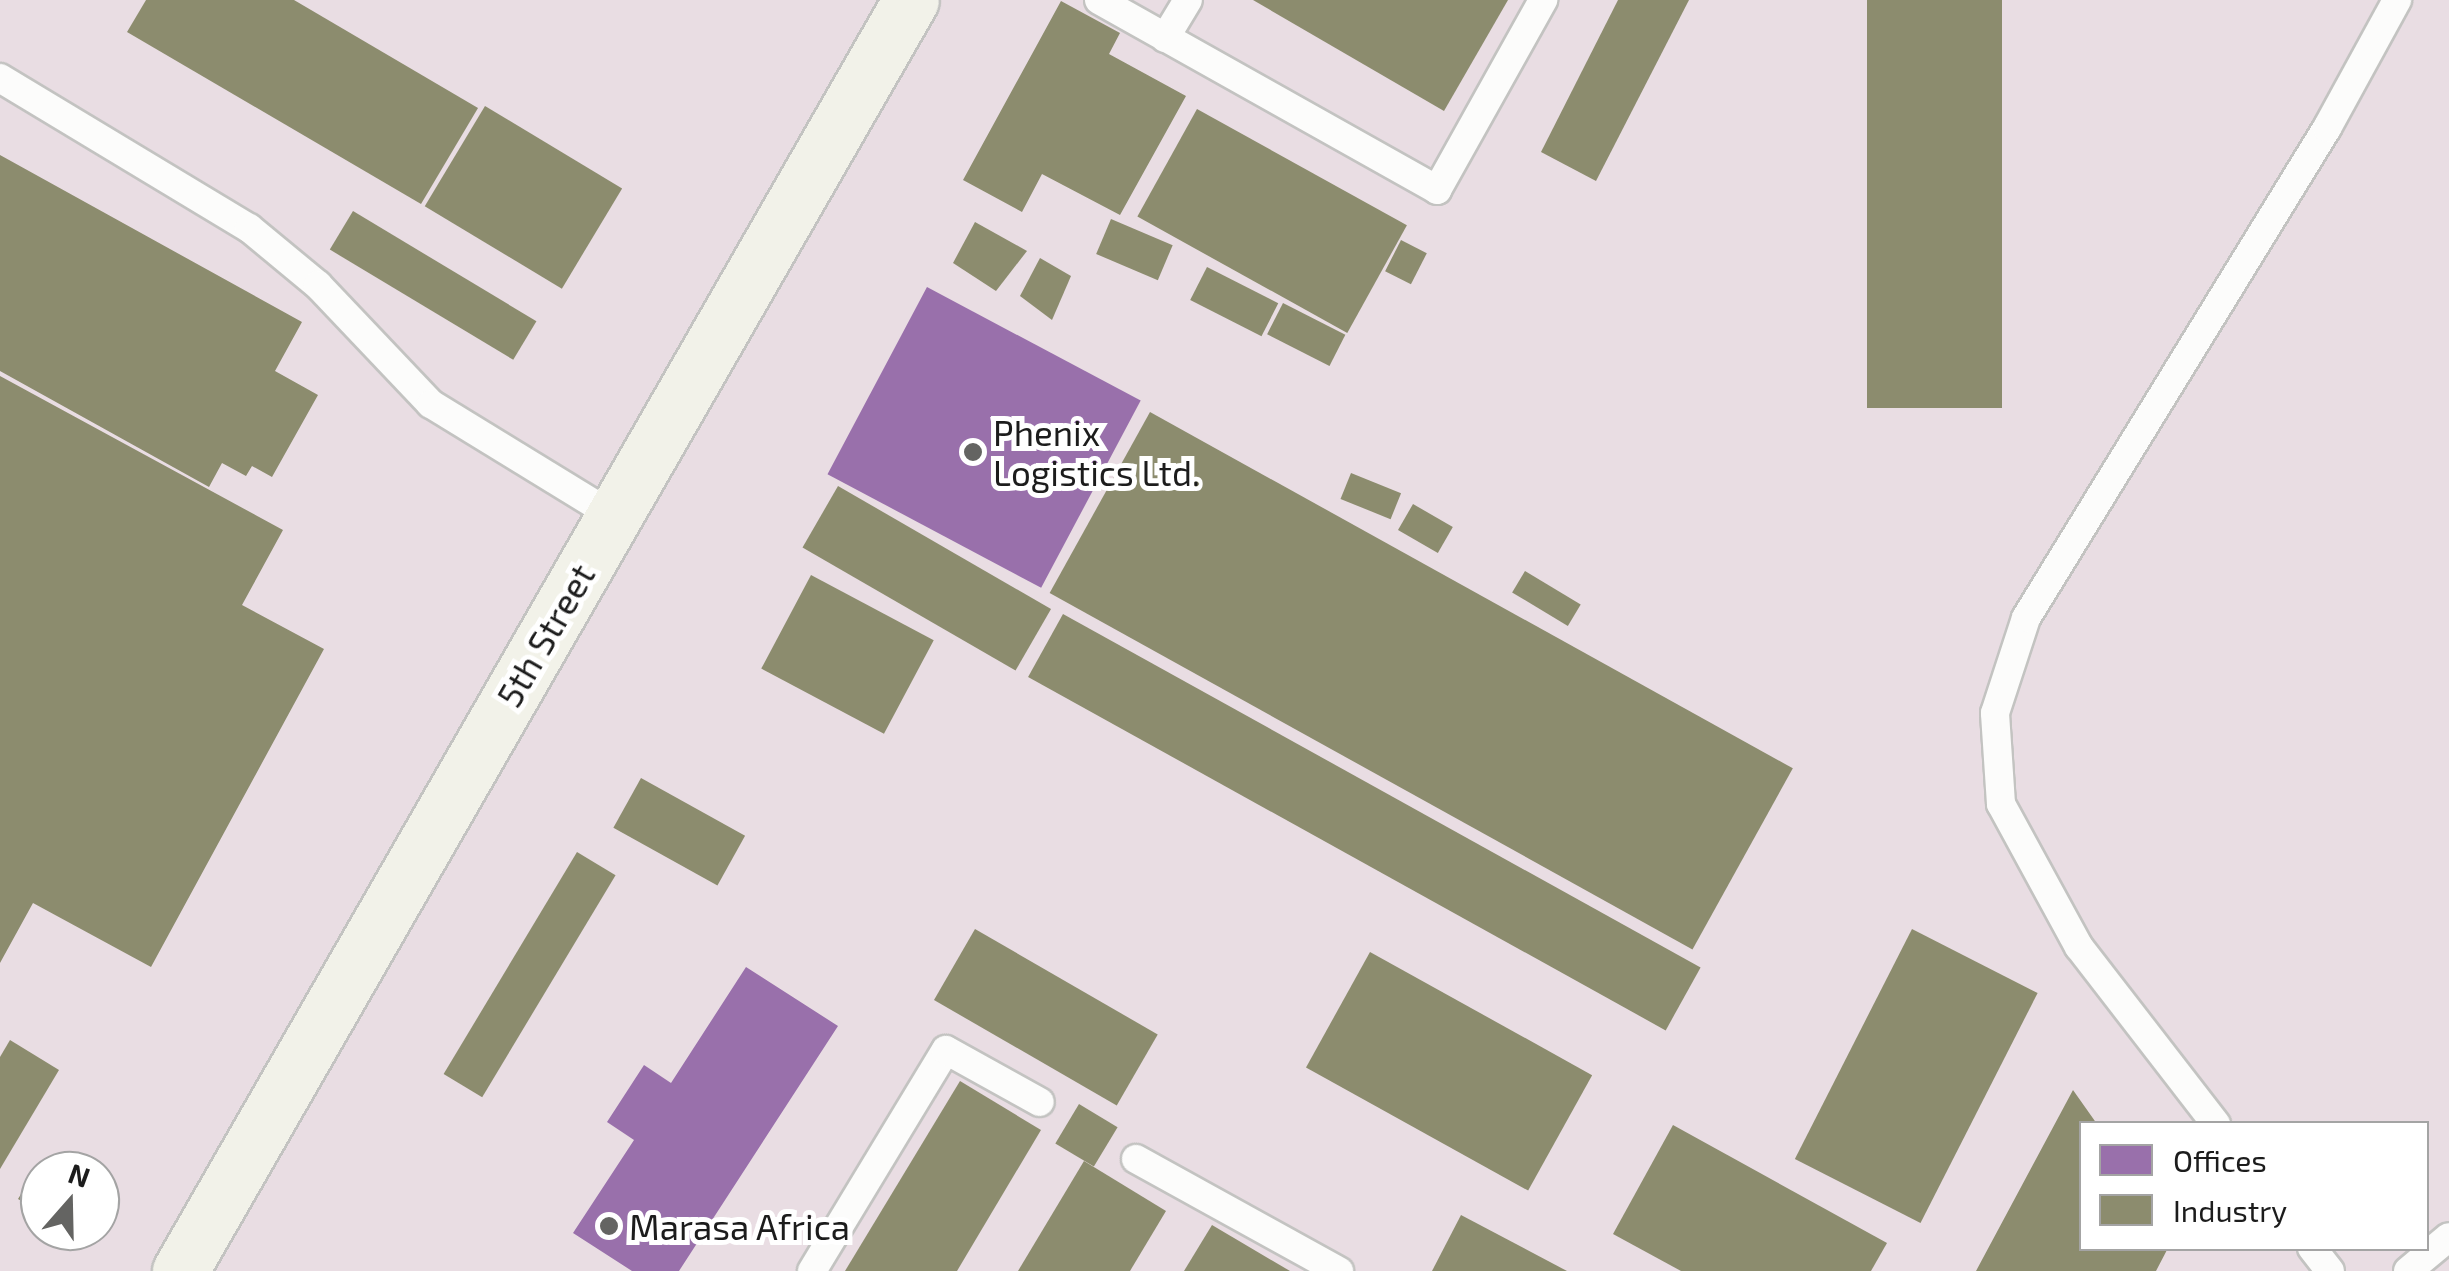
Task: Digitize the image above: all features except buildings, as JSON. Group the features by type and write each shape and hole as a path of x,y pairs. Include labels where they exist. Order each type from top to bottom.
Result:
{"street":[{"name":"5th Street","path":"180,1271 911,0"}],"lane":[{"path":"1099,0 1437,190 1543,0"},
{"path":"1165,38 1188,0"},
{"path":"2214,1121 2079,947 2001,804 1995,713 2026,618 2328,128 2397,0"},
{"path":"0,78 249,228 318,284 432,404 614,516"},
{"path":"812,1271 946,1050 1040,1102"},
{"path":"1136,1159 1339,1271"},
{"path":"2408,1271 2449,1237"},
{"path":"2314,1251 2330,1271"}],"shaded area":[{"path":"0,0 2449,0 2449,1271 0,1271"}],"place":[{"name":"Phenix Logistics Ltd.","path":"973,452"},
{"name":"Marasa Africa","path":"609,1226"}]}
